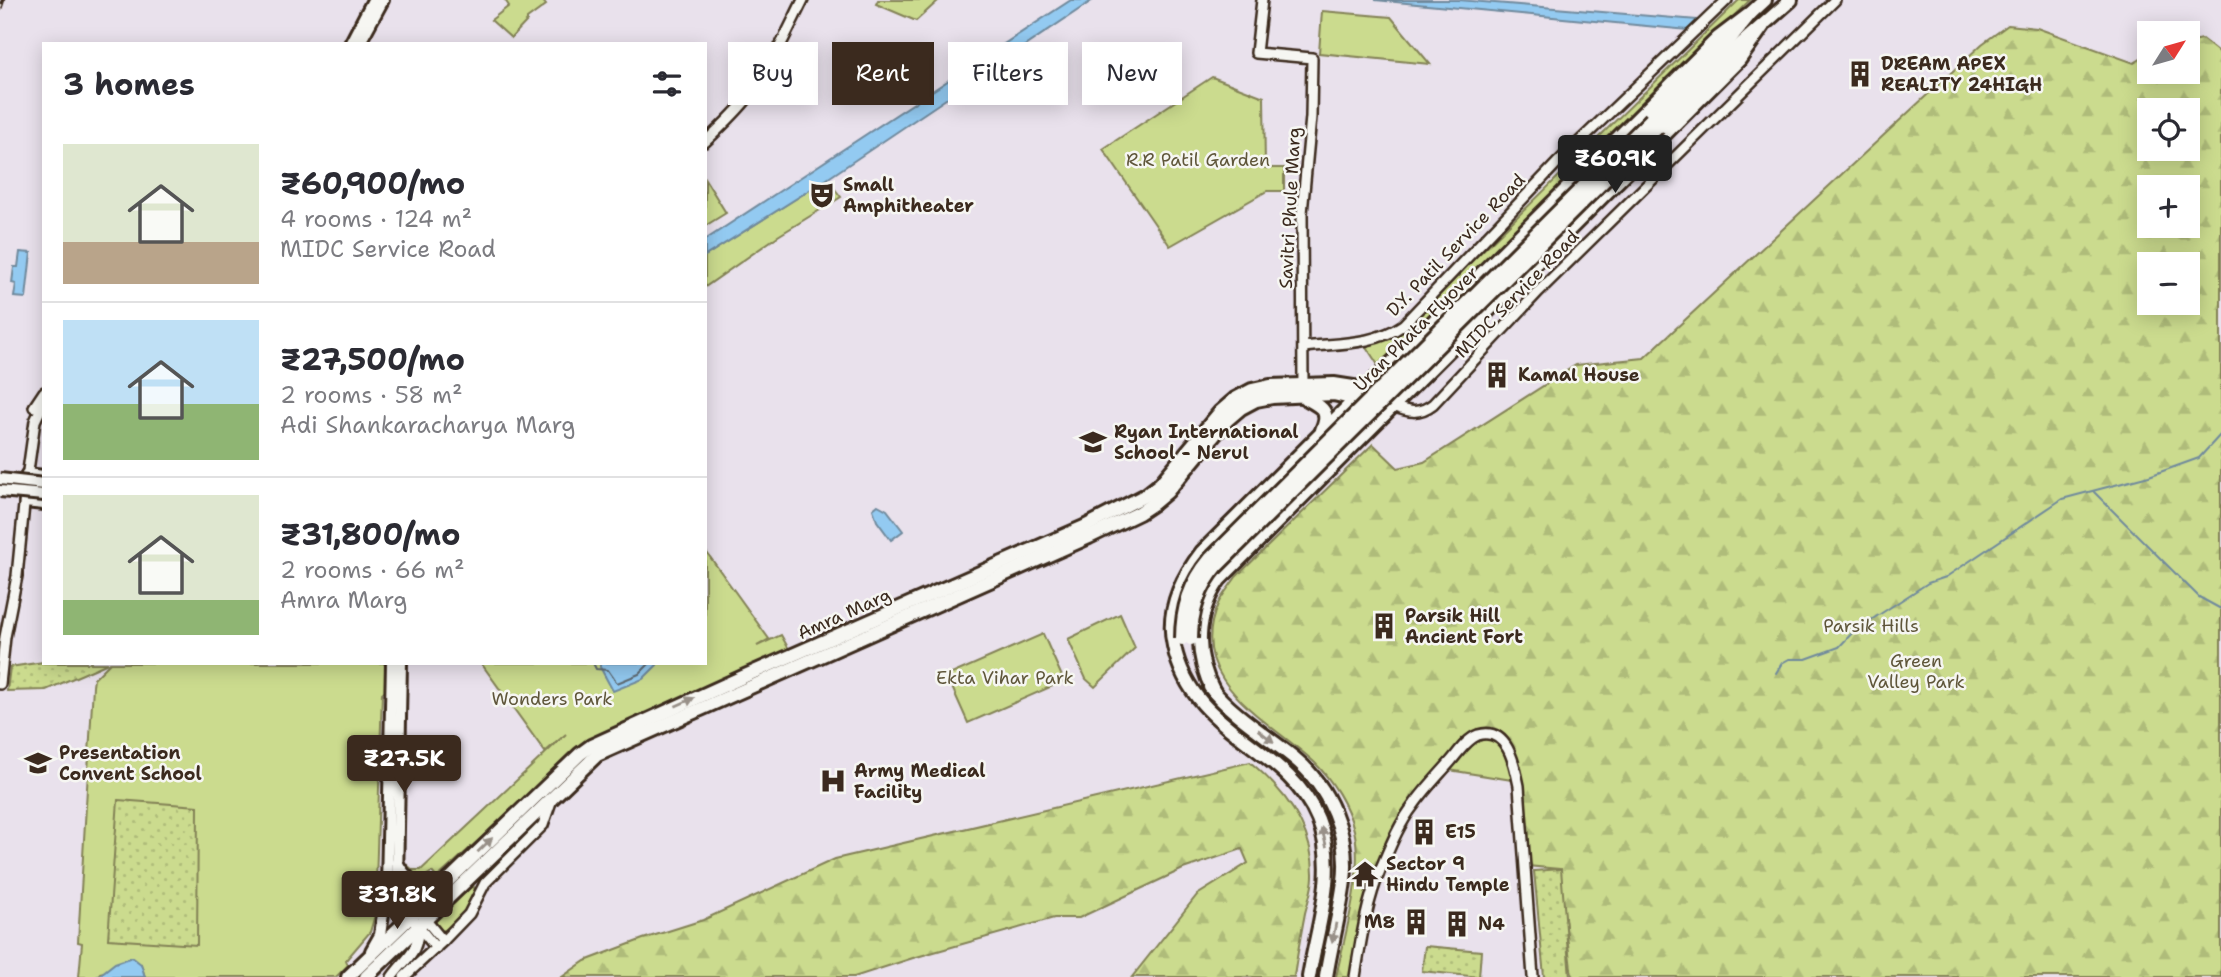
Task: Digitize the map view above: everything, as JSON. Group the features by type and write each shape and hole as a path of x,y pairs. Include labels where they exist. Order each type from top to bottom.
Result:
{"highway":[{"path":"1309,977 1327,880 1326,844 1319,821 1308,799 1293,780 1216,718 1200,702 1181,673 1172,639 1172,616 1182,582 1202,552 1718,38 1765,0"},
{"path":"1326,977 1345,877 1343,841 1323,790 1306,768 1227,705 1214,691 1202,665 1199,639 1204,611 1214,587 1739,60 1763,26 1791,0"},
{"name":"Uran Phata Flyover","path":"1654,123 1751,13"},
{"name":"Uran Phata Flyover","path":"1200,702 1186,671 1187,639 1183,617 1188,596 1210,559 1654,123 1763,26"},
{"path":"1334,384 1361,382 1381,374"},
{"name":"Amra Marg","path":"348,977 418,918 587,762 608,749 1139,513 1167,492 1227,420 1256,400 1334,384 1366,389 1393,410"},
{"name":"Amra Marg","path":"366,977 446,883 591,746 1108,516 1160,484 1220,412 1235,399 1252,390 1303,390 1333,394 1393,410"},
{"path":"1303,390 1325,414 1325,422 1318,437"},
{"name":"Uran Phata Flyover","path":"1187,639 1214,691"}],"main road":[{"path":"350,42 373,0"},
{"path":"360,42 383,0"},
{"path":"27,474 42,476"},
{"path":"0,479 42,484"},
{"path":"0,491 42,495"},
{"path":"25,502 42,504"},
{"path":"363,962 379,936 387,884 392,665"},
{"path":"401,665 396,859 398,886 418,918"},
{"path":"396,859 402,872 412,882 426,886 446,883"},
{"path":"387,884 390,892 418,918"}],"street":[{"path":"707,140 736,113 751,94 803,0"},
{"name":"Savitri Phule Marg","path":"1262,0 1256,53 1312,58 1311,117 1302,213 1303,390"},
{"name":"D.Y. Patil Service Road","path":"1304,347 1376,339 1403,325 1557,163 1727,0"},
{"name":"MIDC Service Road","path":"1393,410 1418,412 1433,404 1539,291 1835,0"},
{"path":"0,684 17,576 32,411 42,396"},
{"path":"27,474 36,421 42,407"},
{"path":"1355,977 1367,906 1395,837 1412,807 1463,747 1477,735 1492,735 1506,745 1515,762 1533,977"},
{"path":"404,977 469,914 485,883 543,825 557,791"},
{"path":"418,918 440,944"},
{"path":"392,977 417,945 418,918"}],"green space":[{"path":"505,0 542,0 546,5 527,19 511,38 491,20 509,6"},
{"path":"878,0 939,0 916,21 876,4"},
{"path":"1739,0 1750,0 1378,365 1365,345 1392,336 1423,309"},
{"path":"1322,11 1391,17 1430,64 1319,53"},
{"name":"Parsik Hills","path":"2008,25 2037,28 2134,63 2137,61 2137,84 2200,84 2200,39 2221,54 2221,977 1572,977 1559,869 1527,866 1524,801 1519,766 1509,742 1495,733 1477,742 1436,773 1392,836 1376,869 1356,977 1336,977 1357,865 1354,830 1348,811 1321,769 1254,713 1236,696 1221,676 1212,655 1210,631 1218,604 1236,577 1373,444 1398,468 1424,462 1576,365 1644,358 1982,44"},
{"name":"R.R Patil Garden","path":"1212,77 1264,97 1265,168 1284,168 1284,191 1267,191 1170,246 1103,149 1170,105 1182,105 1182,97"},
{"path":"827,179 841,197 778,236 707,286 707,255"},
{"path":"707,182 726,213 707,225"},
{"name":"Wonders Park","path":"707,553 769,639 757,646 781,635 790,651 591,738 437,878 432,872 419,880 405,868 407,865 413,870 421,870 566,734 545,752 482,665 707,665"},
{"path":"1120,614 1135,648 1095,687 1086,679 1068,639"},
{"name":"Ekta Vihar Park","path":"1043,634 1064,681 968,723 947,676"},
{"path":"42,662 42,665 103,665 46,690 7,691 10,667"},
{"path":"108,665 385,665 388,688 382,693 375,915 370,932 346,960 348,965 336,977 145,977 141,964 100,973 97,977 79,977 82,943 78,942 94,679"},
{"path":"1479,739 1500,745 1508,757 1512,780 1449,770"},
{"path":"1250,762 1275,785 1295,812 1303,826 1312,859 1312,885 1294,977 1132,977 1197,895 1248,863 1242,849 1183,869 1079,918 1054,918 854,977 562,977 585,961 703,920 835,859"},
{"path":"118,800 198,806 197,945 108,939"},
{"path":"1561,869 1570,977 1544,977 1534,871"},
{"path":"473,884 475,891 466,909 452,926 440,931 435,925 436,917"},
{"path":"1425,946 1481,951 1479,977 1422,971"}],"water":[{"path":"1071,0 1093,0 1031,42 1007,42"},
{"path":"1375,0 1459,0 1698,20 1688,30"},
{"path":"948,81 948,98 827,179 707,255 707,239 911,105 934,105 934,90"},
{"path":"20,252 31,253 26,298 14,297 16,284 12,283"},
{"path":"878,505 887,510 903,531 891,540 877,521 873,509"},
{"path":"657,665 643,679 613,691 600,667"},
{"path":"132,957 141,964 145,977 97,977 115,963"}],"waterway":[{"path":"1776,673 1782,663 1789,659 1806,659 1839,647 1854,631 1928,583 1946,577 2062,499 2149,476 2199,458 2221,434"},
{"path":"2094,492 2199,597 2221,609"}],"railway":[{"path":"0,9 3,0"}],"place":[{"name":"DREAM APEX REALITY 24HIGH","path":"1860,74"},
{"name":"Small Amphitheater","path":"822,195"},
{"name":"Kamal House","path":"1497,375"},
{"name":"Ryan International School - Nerul","path":"1093,442"},
{"name":"Parsik Hill Ancient Fort","path":"1384,626"},
{"name":"Presentation Convent School","path":"38,763"},
{"name":"Army Medical Facility","path":"833,781"},
{"name":"E15","path":"1424,832"},
{"name":"Sector 9 Hindu Temple","path":"1365,874"},
{"name":"M8","path":"1416,922"},
{"name":"N4","path":"1457,924"}],"park label":[{"name":"Green Valley Park","path":"1916,671"}]}
